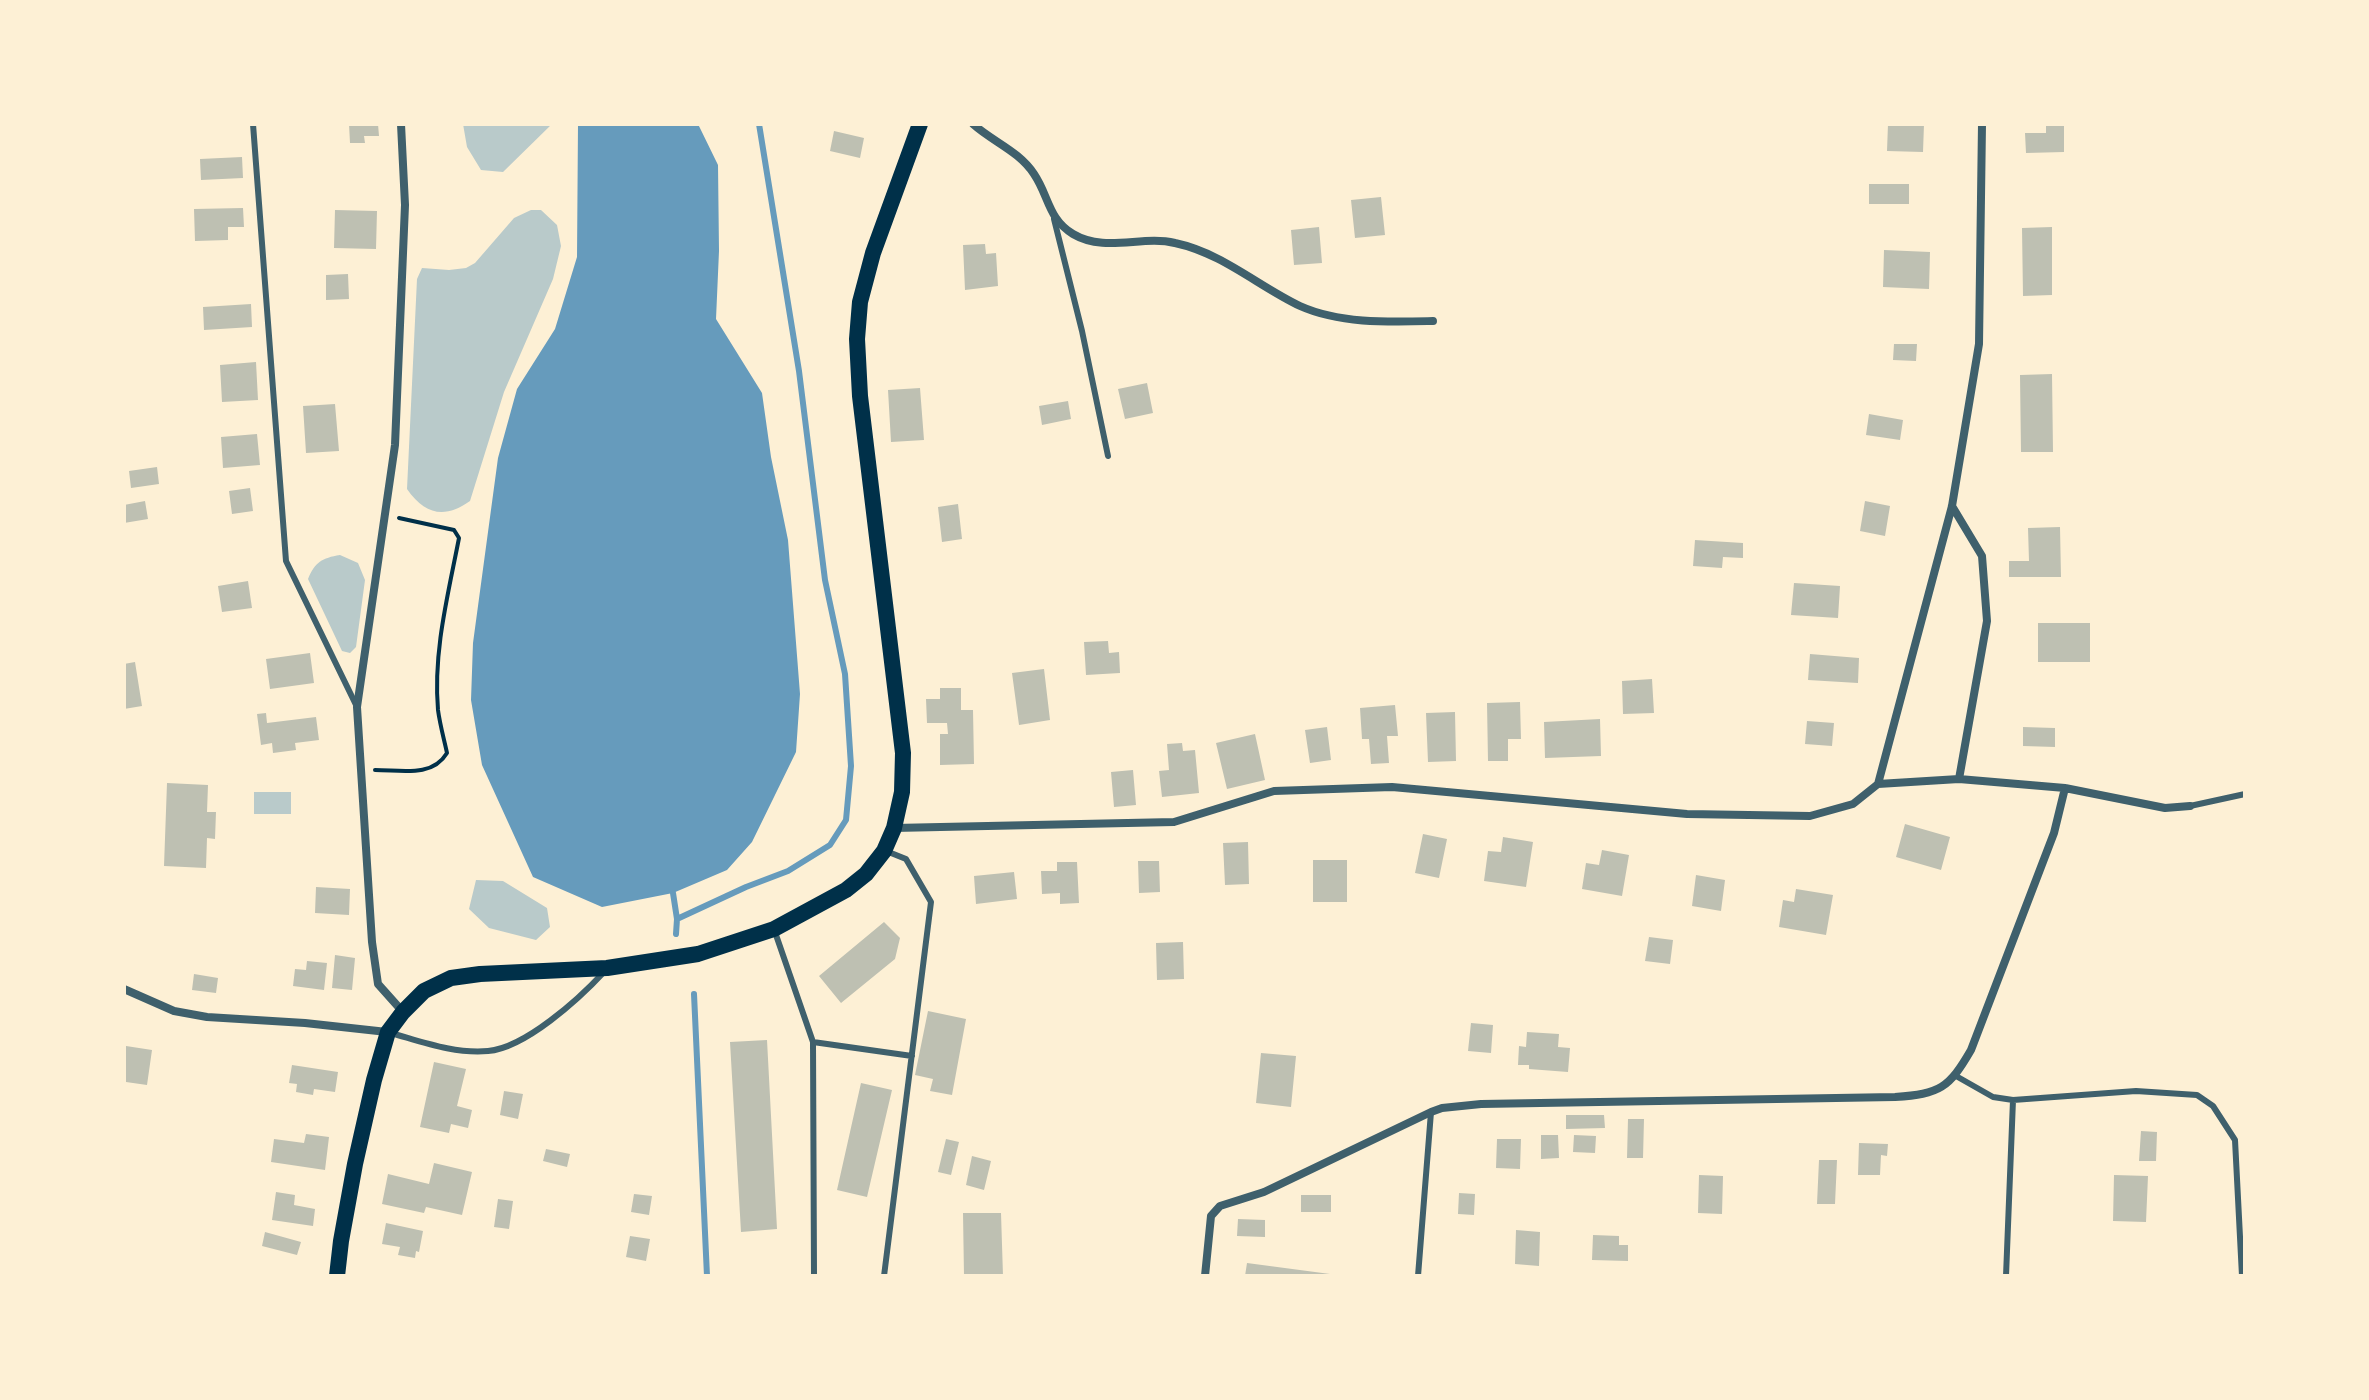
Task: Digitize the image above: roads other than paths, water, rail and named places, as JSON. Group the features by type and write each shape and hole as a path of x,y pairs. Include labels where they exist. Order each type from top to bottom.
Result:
{"main road":[{"path":"337,1276 355,1164 388,1032 424,991 451,978 480,974 607,968 698,954 774,929 846,890 866,874 884,851 894,828 902,792 903,753 860,396 857,339 860,302 873,253 920,124"}],"street":[{"path":"401,124 405,221 395,445 357,707 372,942 378,984 403,1012"},
{"path":"973,124 1006,145 1034,174 1054,219 1073,234 1095,243 1173,242 1206,252 1302,307 1340,317 1395,322 1433,321"},
{"path":"1878,784 1952,506 1979,344 1982,124"},
{"path":"1952,506 1982,556 1987,621 1959,779"},
{"path":"894,828 1174,822 1274,791 1392,787 1687,814 1810,816 1853,804 1878,784 1959,779 2065,788 2165,808 2190,806"},
{"path":"1205,1276 1211,1216 1220,1206 1264,1192 1442,1108 1481,1104 1924,1095 1944,1086 1956,1076 1971,1050 2054,833 2065,788"},
{"path":"124,989 174,1011 207,1017 388,1032"}],"lane":[{"path":"253,124 286,561 357,707"},
{"path":"1054,219 1082,331 1108,456"},
{"path":"2190,806 2245,794"},
{"path":"884,851 906,859 931,902 884,1276"},
{"path":"774,929 813,1042 814,1276"},
{"path":"388,1032 444,1048 489,1051 510,1045 548,1023 607,968"},
{"path":"813,1042 912,1056"},
{"path":"1956,1076 1993,1097 2013,1100 2136,1091 2197,1095 2213,1106 2235,1140 2242,1276"},
{"path":"2006,1276 2013,1100"},
{"path":"1418,1276 1431,1112"}],"water":[{"path":"578,124 698,124 718,165 716,319 762,393 788,540 800,694 796,752 752,842 727,870 673,893 602,907 533,877 482,765 471,700 473,643 498,458 517,389 555,329 577,257"}],"waterway":[{"path":"676,934 677,919 788,871 830,845 846,820 851,766 845,674 825,580 799,371 759,124"},
{"path":"673,893 677,919"},
{"path":"694,994 707,1276"}]}
